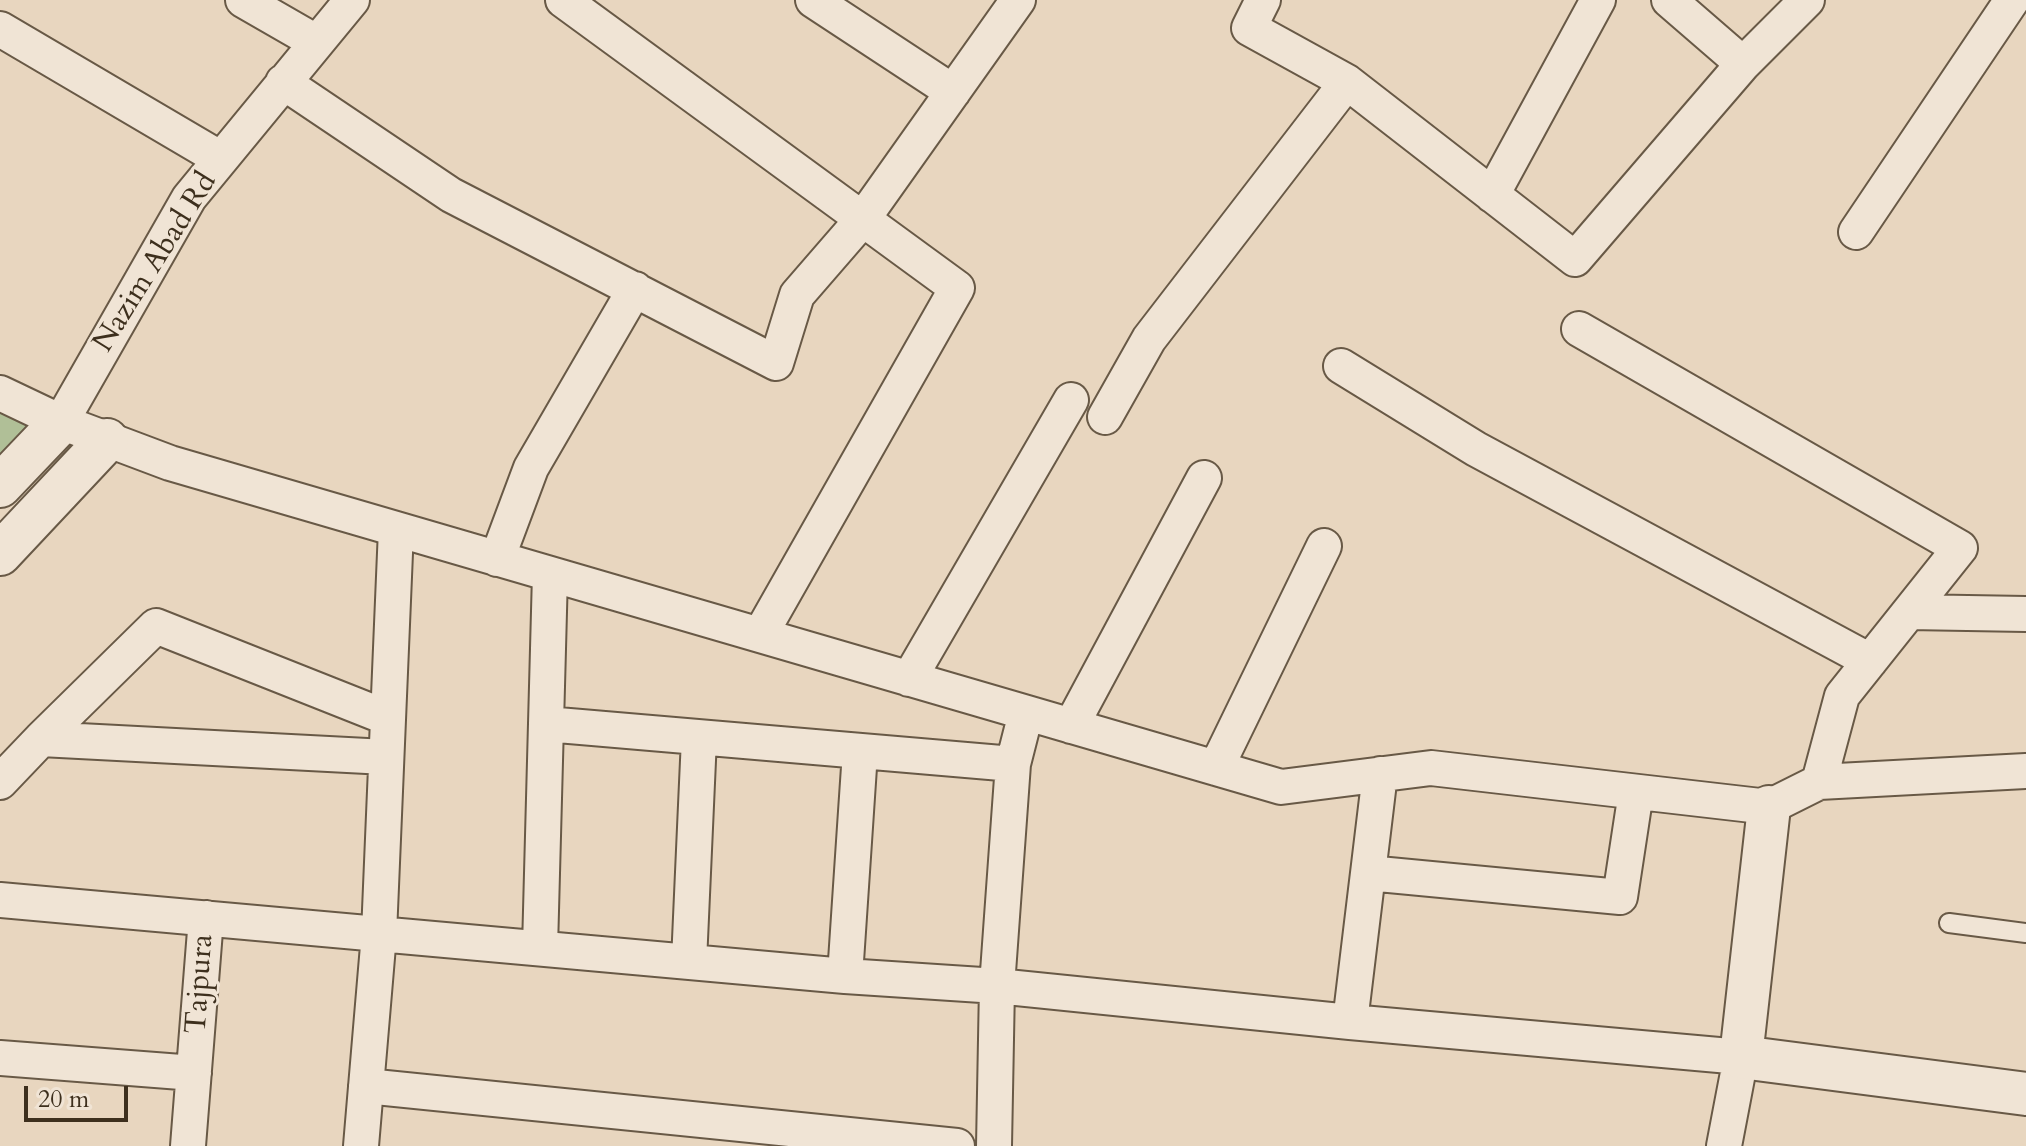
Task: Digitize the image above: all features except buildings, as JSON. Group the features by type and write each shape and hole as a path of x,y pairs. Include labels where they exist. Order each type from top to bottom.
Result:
{"street":[{"path":"243,0 316,42"},
{"name":"Nazim Abad Rd","path":"61,422 189,198 352,0"},
{"path":"563,0 957,288 760,635"},
{"path":"813,0 953,92"},
{"path":"283,82 451,195 776,363 797,295 862,220 1018,0"},
{"path":"1263,0 1249,28 1347,82 1575,259 1743,64 1807,0"},
{"path":"1492,195 1598,0"},
{"path":"1669,0 1743,64"},
{"path":"1856,232 2012,0"},
{"path":"0,29 221,159"},
{"path":"1105,417 1149,339 1347,82"},
{"path":"497,559 531,468 635,289"},
{"path":"1579,329 1960,548 1842,696 1819,782"},
{"path":"1341,366 1476,449 1870,661"},
{"path":"0,393 61,422 170,463 1281,787 1431,768 1769,807 1819,782 2026,771"},
{"path":"909,679 1071,400"},
{"path":"0,486 61,422"},
{"path":"0,554 107,440"},
{"path":"1071,726 1204,478"},
{"path":"361,1146 379,934 396,529"},
{"path":"1216,768 1324,546"},
{"path":"540,948 550,574"},
{"path":"1909,612 2026,614"},
{"path":"0,782 156,626 388,718"},
{"path":"994,1146 997,986 1013,764 1026,713"},
{"path":"546,724 1013,764"},
{"path":"689,962 699,738"},
{"path":"41,739 386,757"},
{"path":"845,976 860,752"},
{"path":"1350,1022 1380,774"},
{"path":"1368,873 1620,897 1636,792"},
{"path":"1724,1146 1741,1057 1769,807"},
{"path":"0,900 845,976 997,986 1741,1057 2026,1094"},
{"name":"Tajpura","path":"188,1146 206,918"},
{"path":"0,1058 194,1073"},
{"path":"366,1086 778,1136 957,1146"}],"lane":[{"path":"1949,923 2026,933"}],"green space":[{"path":"0,393 61,422 0,486"}]}
